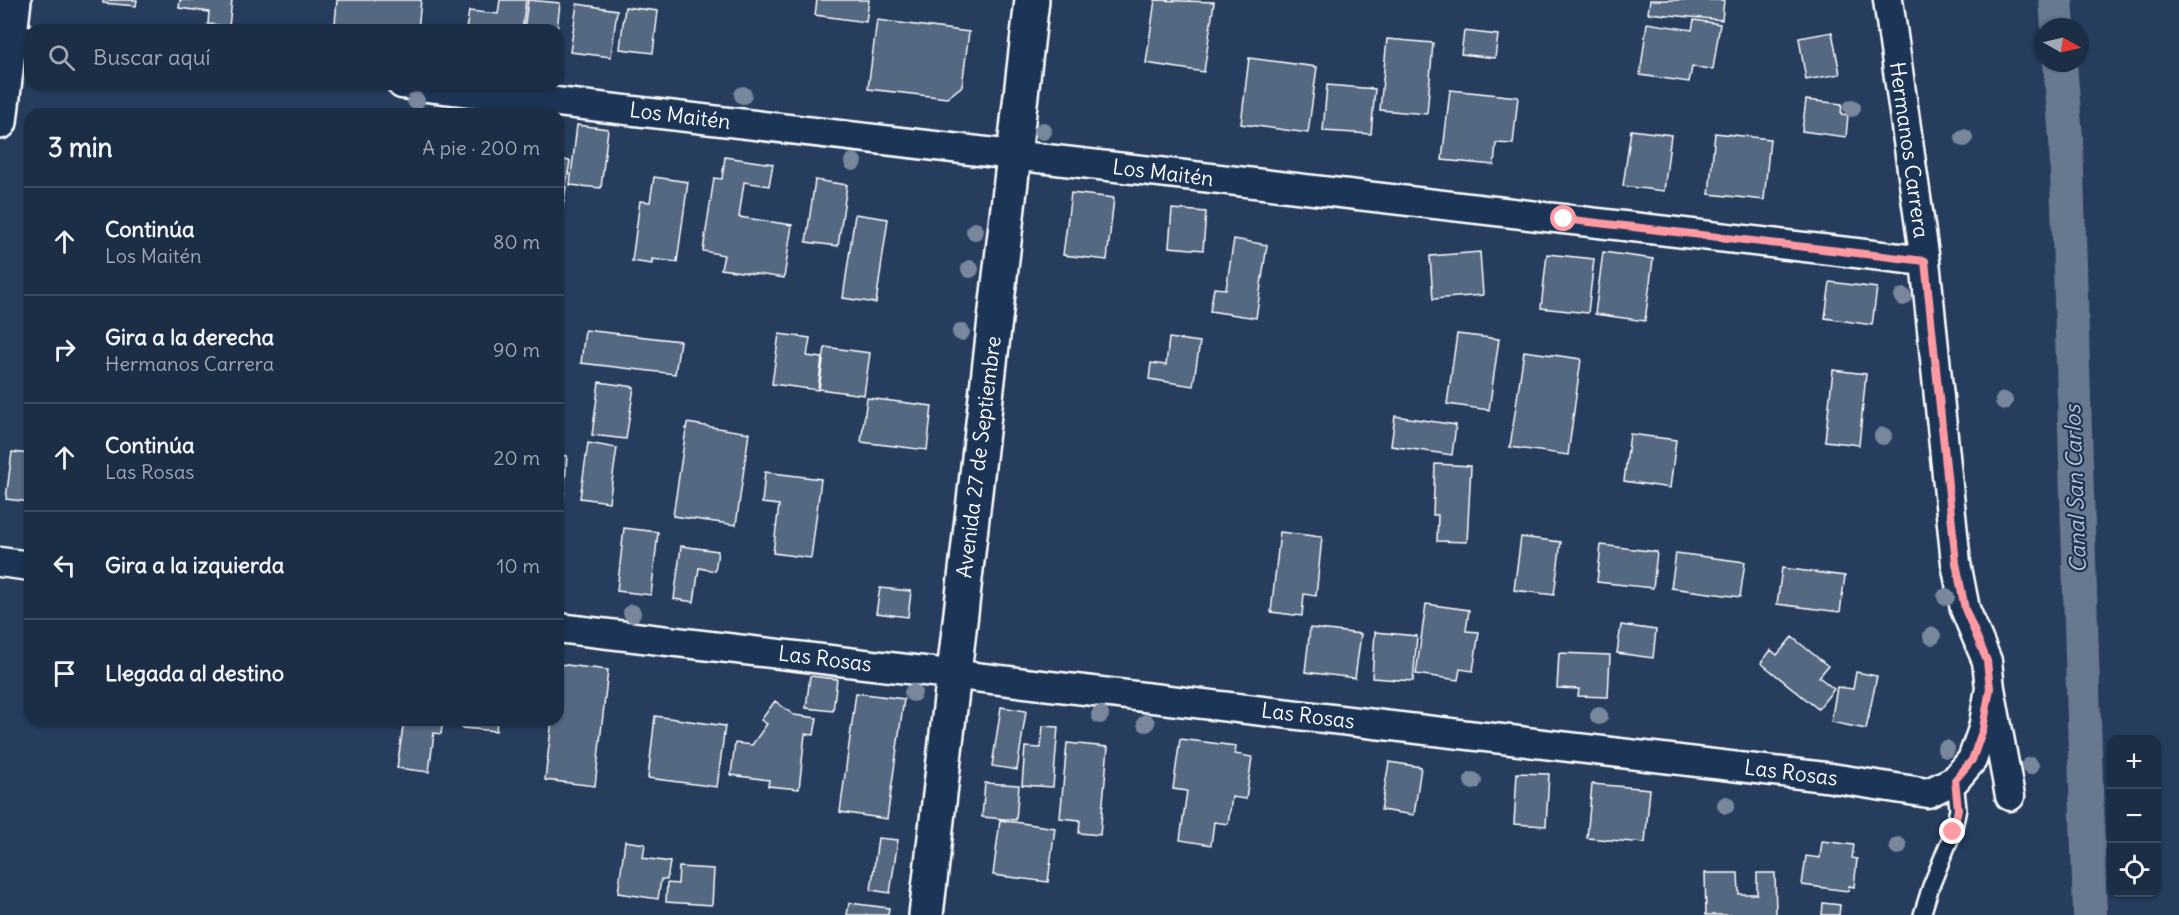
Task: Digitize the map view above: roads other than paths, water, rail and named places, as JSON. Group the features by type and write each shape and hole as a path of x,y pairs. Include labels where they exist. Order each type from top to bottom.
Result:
{"street":[{"path":"0,122 13,39 14,0"},
{"name":"Avenida 27 de Septiembre","path":"926,915 1032,0"},
{"name":"Hermanos Carrera","path":"1888,0 1925,261 1956,563 1965,609 1987,661 2010,796"},
{"name":"Los Maitén","path":"454,90 1925,261"},
{"path":"0,562 24,565"},
{"name":"Las Rosas","path":"564,629 1813,775 1928,793 1955,780 1972,760 1983,729 1990,688"}],"lane":[{"path":"1922,915 1953,832 1958,809 1955,780"}],"waterway":[{"name":"Canal San Carlos","path":"2056,0 2057,18"},
{"name":"Canal San Carlos","path":"2061,72 2066,139 2090,915"}]}
